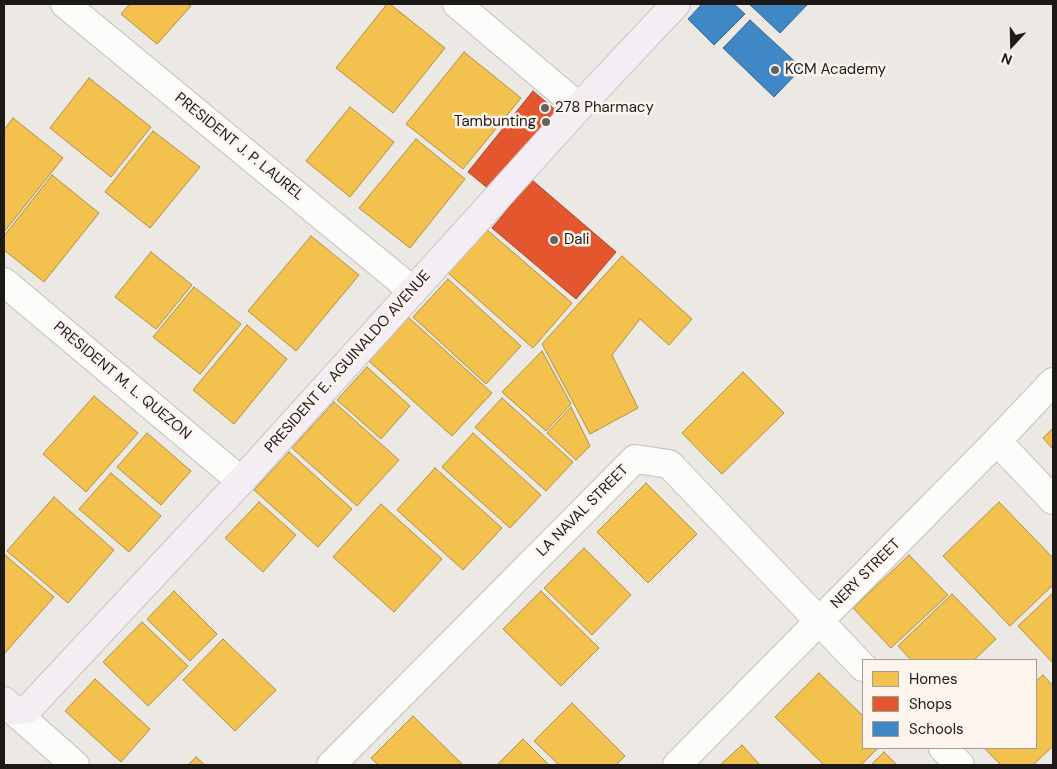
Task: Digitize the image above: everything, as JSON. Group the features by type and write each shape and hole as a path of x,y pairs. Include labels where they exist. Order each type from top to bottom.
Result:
{"main road":[{"name":"PRESIDENT E. AGUINALDO AVENUE","path":"9,706 28,709 241,481 579,107 676,4"}],"street":[{"name":"PRESIDENT J. P. LAUREL","path":"64,4 413,290"},
{"path":"456,4 579,107"},
{"name":"PRESIDENT M. L. QUEZON","path":"4,282 241,481"},
{"name":"NERY STREET","path":"677,765 1053,382"},
{"path":"997,441 1053,500"},
{"name":"LA NAVAL STREET","path":"331,765 634,460 669,464 862,666"},
{"path":"9,706 75,765"},
{"path":"943,749 960,765"}],"building: Homes":[{"path":"130,4 188,4 191,6 157,44 121,14"},
{"path":"387,4 390,4 445,48 393,113 336,68"},
{"path":"464,52 521,98 463,169 406,124"},
{"path":"89,78 151,127 111,177 50,128"},
{"path":"350,107 394,142 350,197 306,161"},
{"path":"13,118 63,158 4,232 4,130"},
{"path":"153,131 200,167 150,228 105,192"},
{"path":"416,139 465,179 410,248 359,208"},
{"path":"52,175 99,213 44,282 4,250 4,236"},
{"path":"486,229 572,303 533,348 448,273"},
{"path":"311,236 359,275 296,351 248,311"},
{"path":"151,252 192,285 156,329 115,297"},
{"path":"622,256 692,319 669,345 640,319 612,355 638,408 590,434 542,344"},
{"path":"448,279 521,346 486,384 413,317"},
{"path":"194,287 241,324 200,374 153,337"},
{"path":"408,317 492,393 452,436 369,361"},
{"path":"247,325 287,359 234,424 193,390"},
{"path":"542,351 571,404 546,431 502,392"},
{"path":"367,367 410,406 381,439 337,400"},
{"path":"743,372 784,413 722,474 682,433"},
{"path":"94,396 138,433 86,492 43,454"},
{"path":"502,398 573,462 546,491 475,427"},
{"path":"334,402 399,460 357,506 292,448"},
{"path":"571,407 590,446 576,460 547,433"},
{"path":"1053,428 1053,449 1043,438"},
{"path":"147,433 191,471 161,505 117,467"},
{"path":"473,433 541,495 510,528 442,467"},
{"path":"289,452 352,509 318,547 254,490"},
{"path":"435,468 502,528 463,570 397,510"},
{"path":"111,473 161,516 129,552 79,509"},
{"path":"646,483 697,534 648,583 597,532"},
{"path":"54,497 114,550 68,603 7,551"},
{"path":"259,502 296,535 263,572 225,538"},
{"path":"999,502 1053,558 1053,585 1010,626 943,556"},
{"path":"381,504 442,559 394,612 333,557"},
{"path":"584,548 631,595 592,635 544,588"},
{"path":"4,554 54,597 4,654"},
{"path":"909,555 948,595 891,648 853,608"},
{"path":"174,591 217,634 190,661 147,619"},
{"path":"541,591 599,648 561,686 503,629"},
{"path":"1053,593 1053,663 1018,626"},
{"path":"952,594 996,639 975,659 910,659 898,646"},
{"path":"142,622 188,666 148,706 103,662"},
{"path":"223,639 276,690 235,731 183,680"},
{"path":"819,673 862,715 862,749 877,749 861,765 824,765 775,717"},
{"path":"1043,675 1053,686 1053,746 1033,765 1001,765 985,749 1037,749 1037,680"},
{"path":"95,679 150,729 121,762 65,711"},
{"path":"572,703 625,756 616,765 559,765 534,741"},
{"path":"413,716 463,765 378,765 371,758"},
{"path":"523,739 549,765 497,765"},
{"path":"742,745 760,765 720,765"},
{"path":"884,752 897,765 871,765"},
{"path":"196,757 205,765 188,765"}],"building: Shops":[{"path":"533,91 559,113 495,194 468,172"},
{"name":"Dali","path":"532,180 616,252 576,299 492,228"}],"building: Schools":[{"path":"702,4 734,4 745,14 714,45 688,19"},
{"path":"749,4 808,4 780,33"},
{"path":"750,20 802,68 774,97 723,48"}],"place":[{"name":"KCM Academy","path":"775,70"},
{"name":"278 Pharmacy","path":"545,108"},
{"name":"Tambunting","path":"546,122"},
{"name":"Dali","path":"554,240"}]}
